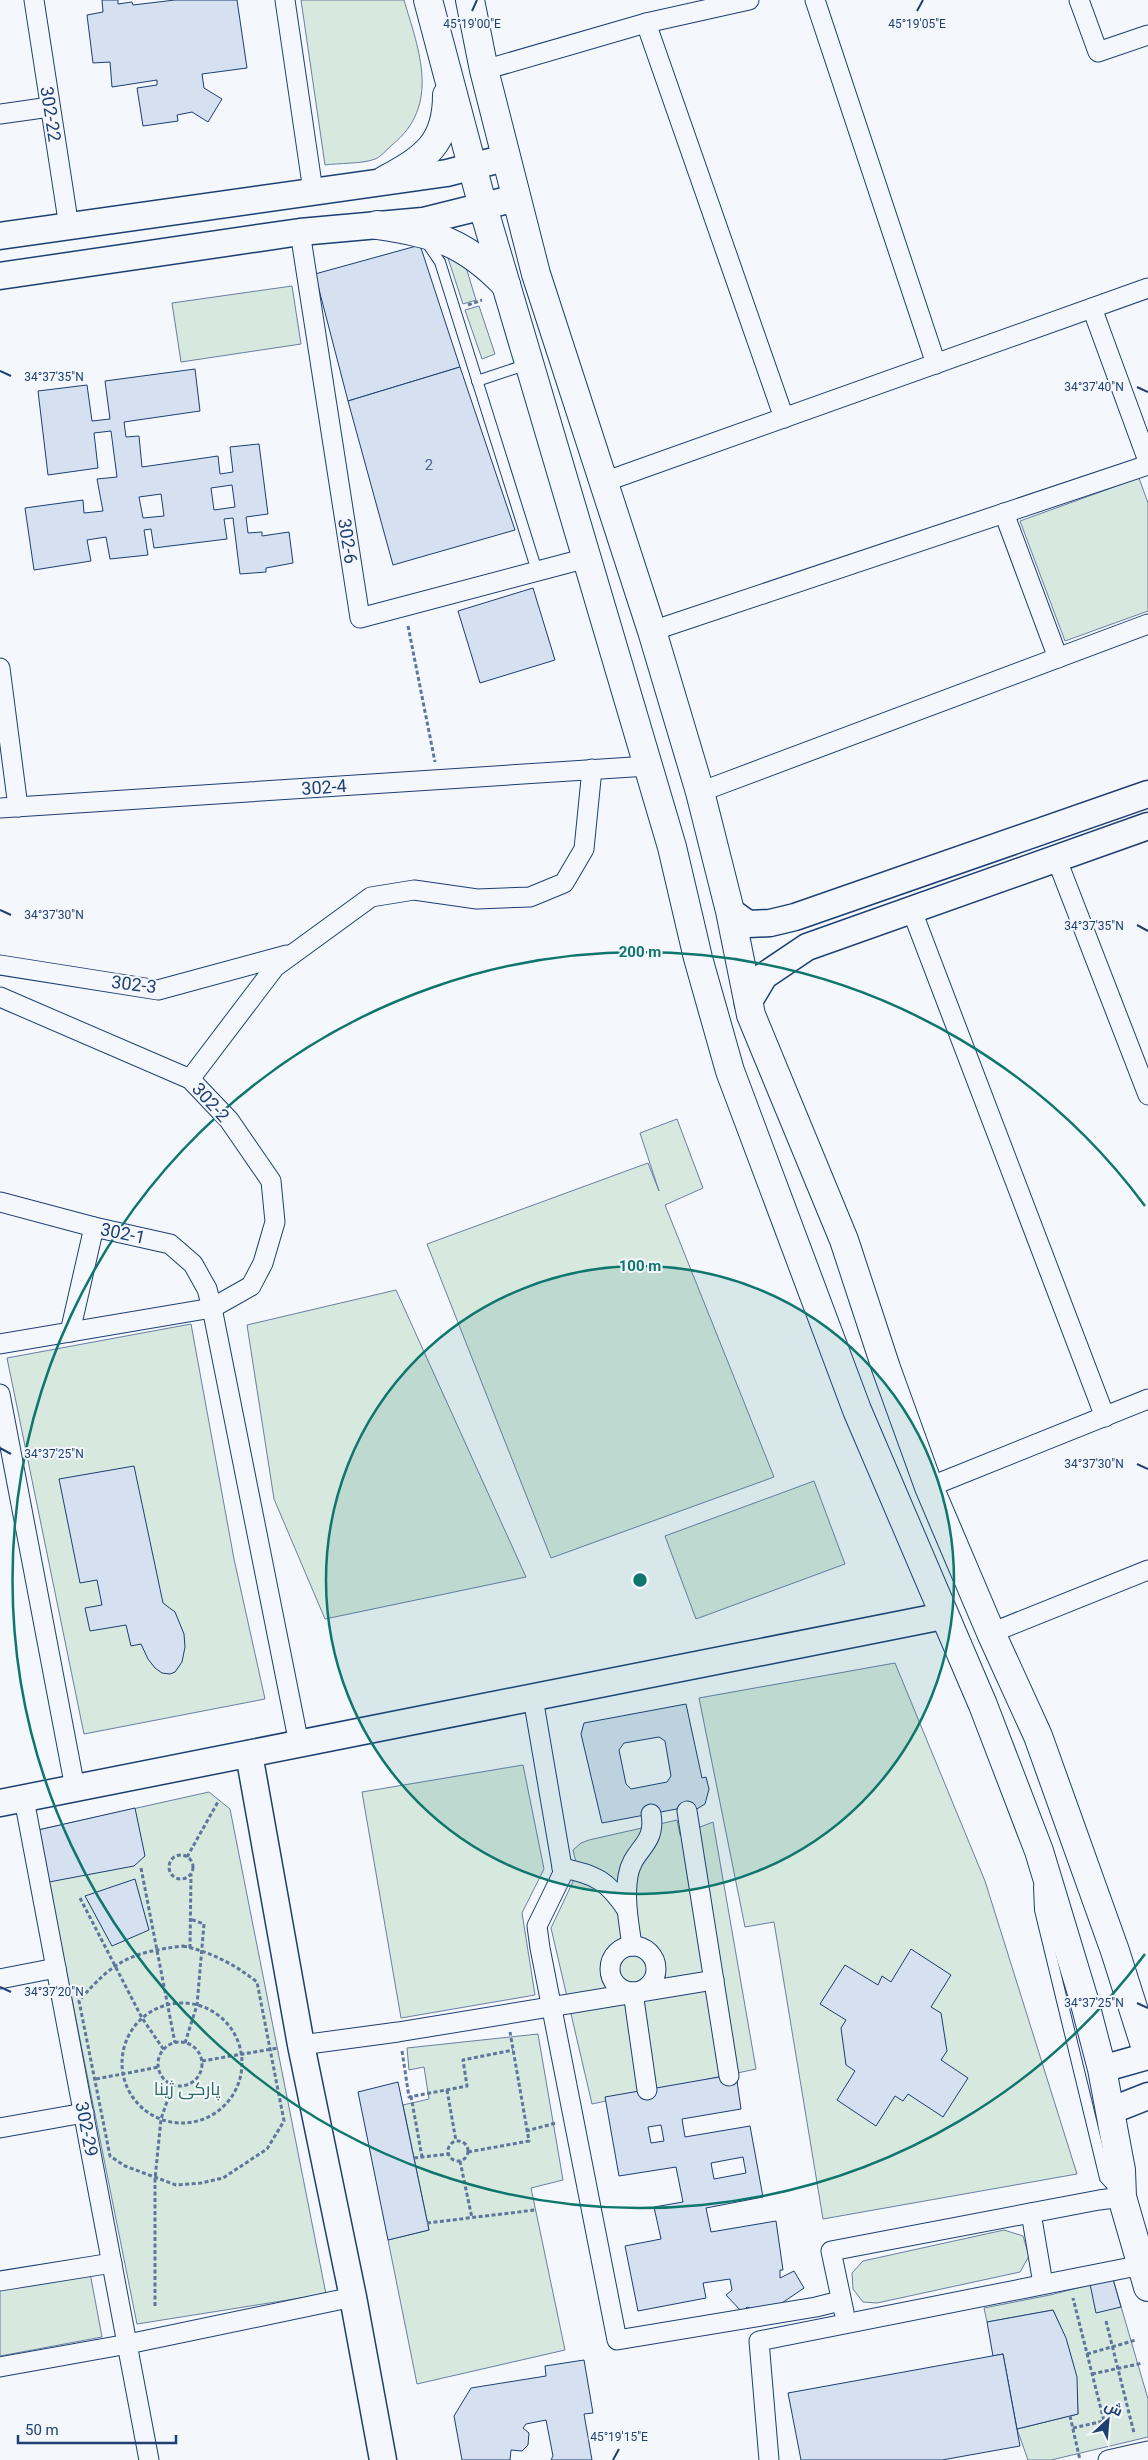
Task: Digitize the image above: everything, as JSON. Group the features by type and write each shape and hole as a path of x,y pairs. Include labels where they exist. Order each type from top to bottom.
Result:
{"main road":[{"path":"428,0 447,66 482,207 672,847 698,958 730,1072 857,1410 943,1616 983,1705 1039,1851 1084,2000 1102,2069 1121,2170 1122,2198 1145,2276"},
{"path":"470,0 484,70 536,274 652,631 700,792 730,911 748,1003 844,1240 886,1368 929,1487 990,1633 1041,1745 1099,1906 1148,2055 1102,2069"},
{"path":"386,180 416,163 429,152 437,140 444,126 447,110 447,66"},
{"path":"0,236 69,228 386,180 447,173 506,158"},
{"path":"0,276 300,232 423,221 516,198"},
{"path":"377,225 419,231 444,239 488,266 506,284"},
{"path":"730,911 748,924 770,923 1148,794"},
{"path":"748,1003 764,976 807,947 1057,860 1148,826"},
{"path":"795,916 807,947"},
{"path":"12,1801 943,1616"},
{"path":"249,1754 301,2045 353,2297 383,2460"},
{"path":"1110,2111 1148,2096"}],"street":[{"name":"302-22","path":"34,0 69,228"},
{"path":"285,0 313,192"},
{"path":"484,70 646,23 749,0"},
{"path":"815,0 936,364"},
{"path":"1079,0 1098,52 1148,34"},
{"path":"646,23 784,418"},
{"path":"0,114 50,107"},
{"name":"302-6","path":"300,232 360,618 587,558"},
{"path":"604,482 1148,288"},
{"path":"652,631 1148,463 1092,308"},
{"path":"1004,513 1058,658"},
{"path":"700,792 1148,624"},
{"path":"0,668 9,808"},
{"name":"302-4","path":"9,808 648,766"},
{"path":"190,1079 275,967 371,897 414,890 477,899 530,897 564,883 584,849 592,769"},
{"path":"1057,860 1148,1095"},
{"path":"912,911 1105,1417"},
{"name":"302-3","path":"0,965 158,990 294,953"},
{"name":"302-2","path":"0,997 190,1079 229,1120 271,1181 275,1222 263,1262 251,1286 212,1308"},
{"name":"302-1","path":"0,1202 94,1227 170,1244 193,1264 207,1289 299,1744"},
{"path":"70,1332 94,1227"},
{"path":"0,1344 212,1308"},
{"path":"0,1394 75,1788"},
{"path":"929,1487 1148,1399"},
{"path":"990,1633 1148,1570"},
{"path":"533,1698 563,1873 537,1926 617,2340 816,2307 840,2301"},
{"name":"302-29","path":"12,1801 86,2081 84,2113 149,2460"},
{"path":"687,1811 729,2076"},
{"path":"632,1946 627,1910 628,1875 633,1859 646,1844 654,1828 651,1814"},
{"path":"562,1868 584,1872 604,1881 616,1893 627,1910"},
{"path":"632,1946 649,1952 656,1968 650,1985 633,1992 620,1988 615,1983 610,1969 614,1956 619,1951 632,1946"},
{"path":"0,1979 56,1968"},
{"path":"301,2045 398,2032 714,1980"},
{"path":"633,1992 647,2090"},
{"path":"0,2128 84,2113"},
{"path":"848,2323 840,2301 831,2251 1031,2213 1122,2198"},
{"path":"1031,2213 1043,2284"},
{"path":"0,2281 112,2263"},
{"path":"769,2460 759,2341 1043,2284 1145,2276"},
{"path":"0,2367 128,2344 353,2297"},
{"path":"1108,2460 1142,2455"}],"lane":[{"path":"419,231 440,262 536,571"},
{"path":"477,382 529,364"},
{"path":"1039,1851 1040,1910 1105,2178 1122,2198"}],"path":[{"path":"404,606 438,780"},
{"path":"187,1856 219,1800"},
{"path":"187,1856 176,1856 171,1861 169,1868 176,1878 184,1878 191,1874"},
{"path":"187,1856 193,1866 191,1874 190,1948"},
{"path":"141,1868 175,2043"},
{"path":"80,1898 142,2018 164,2050"},
{"path":"185,2043 197,2005 204,1924 190,1919"},
{"path":"190,1948 202,1950 237,1967 256,1982 284,2122 267,2149 223,2178 176,2185 155,2179 125,2166 110,2156 86,2081 79,2001 98,1979 116,1966 141,1952 156,1949 190,1948"},
{"path":"168,2005 197,2005 210,2010 226,2022 237,2038 241,2054 240,2078 232,2096 218,2111 200,2120 180,2123 161,2119 139,2104 130,2094 123,2075 122,2055 127,2037 142,2018 154,2009 168,2005"},
{"path":"468,2152 529,2141 507,2014"},
{"path":"398,2032 422,2157"},
{"path":"175,2043 185,2043 196,2049 202,2061 201,2069 193,2081 187,2085 173,2084 166,2081 159,2067 160,2055 175,2043"},
{"path":"202,2061 301,2045"},
{"path":"411,2096 467,2086 463,2060 513,2050"},
{"path":"86,2081 159,2067"},
{"path":"155,2306 155,2179 161,2119 173,2084"},
{"path":"447,2090 456,2141"},
{"path":"526,2131 574,2119"},
{"path":"456,2141 466,2144 468,2152 465,2159 460,2161 452,2160 448,2154 449,2147 456,2141"},
{"path":"414,2158 448,2154"},
{"path":"460,2161 472,2218"},
{"path":"427,2224 535,2210"},
{"path":"1071,2290 1104,2421 1073,2428"},
{"path":"1106,2321 1134,2433"},
{"path":"1087,2354 1136,2340"},
{"path":"1092,2374 1143,2363"},
{"path":"1070,2416 1080,2460"}],"green space":[{"path":"301,0 404,0 420,58 421,95 417,113 407,129 377,158 364,162 325,165"},
{"path":"447,255 465,264 476,300 463,304"},
{"path":"292,286 301,344 181,362 172,303"},
{"path":"479,306 495,354 482,359 465,310"},
{"path":"1139,478 1148,503 1148,611 1065,641 1020,521"},
{"path":"677,1119 703,1188 665,1205 774,1477 551,1558 427,1244 648,1163 659,1191 640,1133"},
{"path":"396,1290 526,1577 325,1619 274,1499 247,1325"},
{"path":"191,1324 234,1559 265,1699 84,1734 7,1358"},
{"path":"814,1481 845,1564 696,1619 665,1536"},
{"path":"895,1663 985,1881 1077,2174 823,2219 774,1922 745,1927 699,1698"},
{"path":"523,1765 544,1869 522,1913 535,1995 401,2018 362,1792"},
{"name":"پارکی ژینا","path":"209,1792 230,1809 326,2294 137,2324 38,1830"},
{"path":"677,1820 680,1835 713,1822 756,2069 592,2104 551,1928 578,1871 573,1850 581,1843 589,1840"},
{"path":"538,2034 563,2180 531,2188 565,2350 417,2384 388,2240 429,2230 403,2105 429,2099 424,2067 409,2070 407,2048"},
{"path":"1004,2230 1023,2236 1029,2256 1020,2272 877,2303 863,2302 853,2289 852,2273 863,2261"},
{"path":"90,2273 102,2337 0,2356 0,2289"},
{"path":"1113,2279 1148,2399 1148,2437 1051,2460 1028,2460 1017,2429 1078,2414 1076,2386 1069,2349 1053,2310 987,2322 984,2308 1050,2295"}],"building":[{"path":"102,0 118,0 118,4 132,2 133,5 175,0 237,0 247,68 202,74 204,88 222,99 208,122 192,112 177,115 178,121 143,126 137,88 157,85 157,80 112,87 110,62 93,63 87,15 103,12"},
{"path":"420,245 460,367 348,401 315,274"},
{"path":"460,367 515,530 393,565 348,401"},
{"path":"195,369 200,411 124,422 126,437 139,436 142,467 218,456 220,474 233,472 230,447 259,444 268,514 246,517 248,533 262,532 262,536 289,532 293,563 266,568 266,572 240,574 233,518 224,519 227,539 154,548 151,529 144,530 148,555 110,559 106,537 87,540 91,561 34,570 25,508 83,500 84,513 103,511 97,479 117,477 111,431 94,433 98,468 48,475 38,391 87,385 92,421 110,419 105,381","holes":["232,485 235,507 214,510 211,488","161,494 164,516 143,518 139,497"]},
{"path":"533,588 555,660 480,683 458,611"},
{"path":"134,1466 163,1603 175,1612 184,1634 185,1647 182,1662 175,1672 170,1674 162,1673 155,1668 148,1659 141,1644 131,1646 126,1625 90,1631 85,1608 102,1605 97,1580 80,1583 59,1479"},
{"path":"686,1704 702,1778 706,1777 709,1789 705,1804 695,1810 682,1808 602,1823 581,1734 584,1723","holes":["659,1737 665,1741 671,1776 667,1782 631,1789 626,1784 619,1750 624,1743"]},
{"path":"135,1808 145,1856 134,1866 49,1882 38,1830"},
{"path":"135,1879 149,1930 112,1946 85,1896"},
{"path":"911,1949 951,1975 931,2007 941,2013 947,2051 941,2060 968,2078 943,2117 908,2094 903,2101 895,2096 876,2126 837,2100 855,2071 846,2065 841,2028 846,2020 820,2004 845,1965 878,1985 882,1976 891,1982"},
{"path":"736,2074 741,2109 682,2119 685,2137 750,2126 763,2197 706,2208 711,2232 776,2221 783,2270 780,2270 780,2278 794,2271 804,2288 779,2305 752,2309 747,2307 742,2312 726,2295 732,2290 730,2279 703,2283 706,2298 638,2311 625,2246 661,2239 654,2207 683,2202 676,2167 619,2176 605,2097","holes":["661,2125 664,2141 651,2143 648,2127","743,2157 746,2173 714,2179 711,2163"]},
{"path":"398,2082 429,2230 388,2240 358,2092"},
{"path":"1113,2279 1121,2307 1096,2313 1090,2284"},
{"path":"1053,2310 1066,2338 1077,2377 1078,2414 1017,2429 1003,2354 993,2356 987,2322"},
{"path":"1003,2354 1020,2446 942,2460 801,2460 788,2393"},
{"path":"584,2360 593,2413 584,2414 592,2460 551,2460 553,2456 546,2420 526,2424 523,2428 529,2433 528,2445 522,2451 511,2450 510,2460 462,2460 454,2416 471,2388 546,2376 545,2366"}]}
